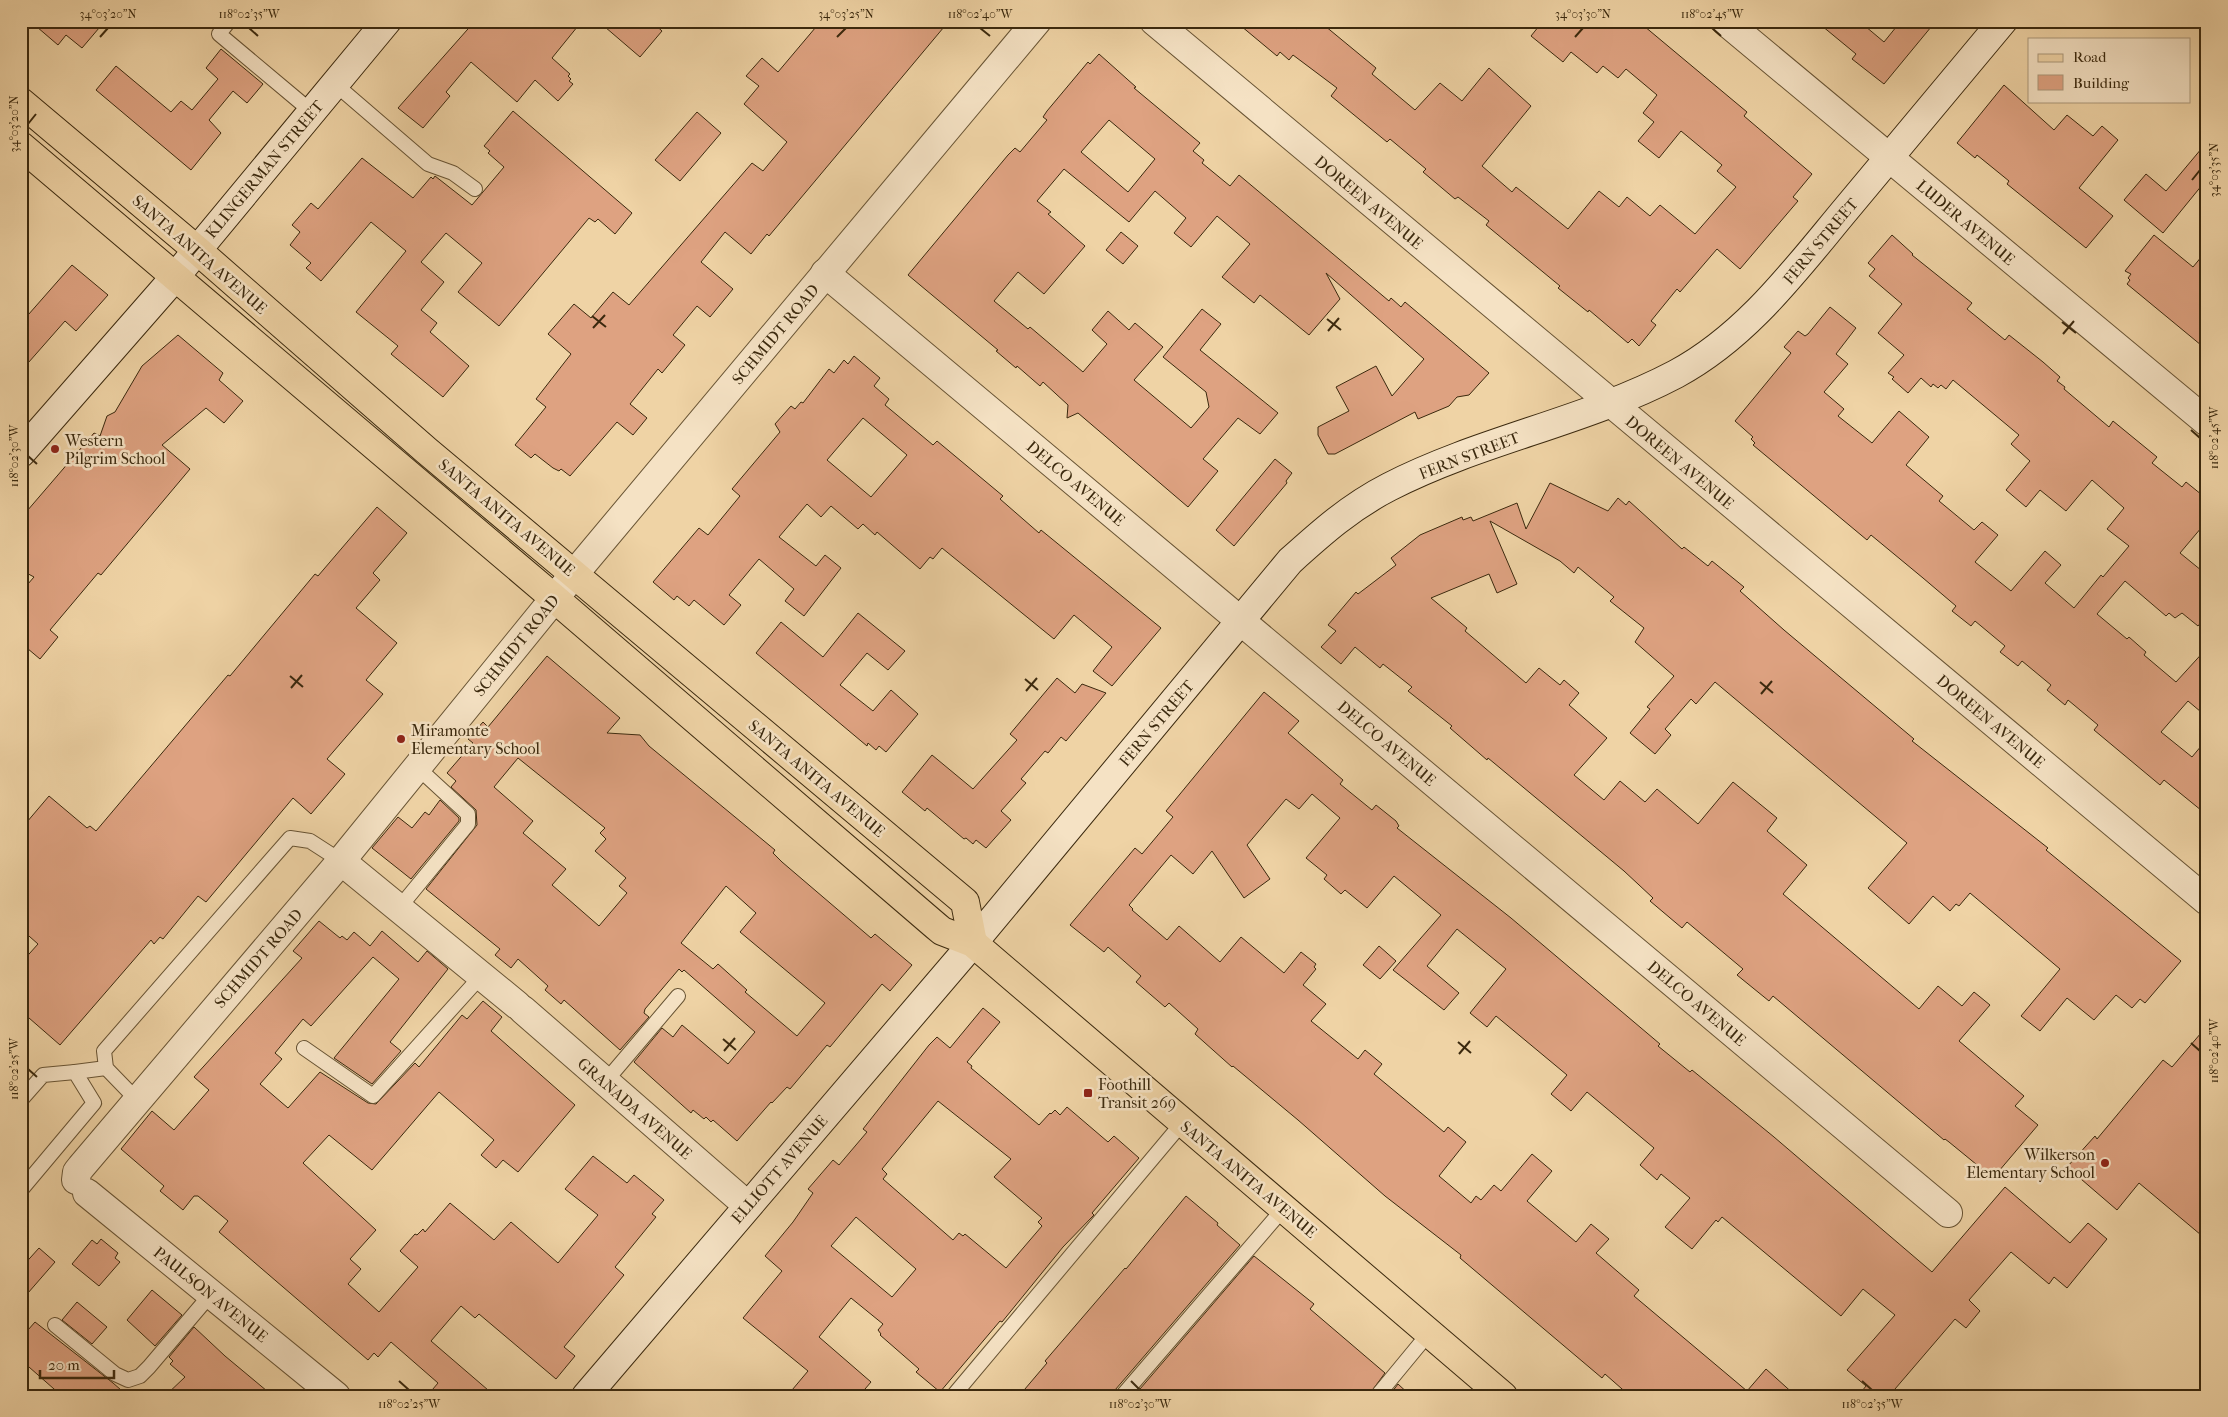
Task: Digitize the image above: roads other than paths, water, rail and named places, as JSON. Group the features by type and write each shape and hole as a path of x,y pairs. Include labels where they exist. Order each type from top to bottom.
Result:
{"main road":[{"name":"SANTA ANITA AVENUE","path":"21,102 197,250 427,450 965,902 973,943"},
{"name":"SANTA ANITA AVENUE","path":"21,146 554,598 942,931 973,943 1503,1396"}],"street":[{"name":"KLINGERMAN STREET","path":"21,453 197,250 387,21"},
{"name":"SCHMIDT ROAD","path":"82,1186 77,1172 341,861 554,598 1037,21"},
{"name":"DOREEN AVENUE","path":"1154,21 2207,901"},
{"name":"LUDER AVENUE","path":"1725,21 2207,422"},
{"name":"FERN STREET","path":"973,943 1290,562 1317,536 1338,518 1388,487 1440,464 1609,403 1676,374 1727,341 1776,292 2004,21"},
{"name":"DELCO AVENUE","path":"825,273 1948,1213"},
{"name":"GRANADA AVENUE","path":"341,861 482,975 747,1205"},
{"name":"ELLIOTT AVENUE","path":"586,1396 747,1205 973,943"},
{"name":"PAULSON AVENUE","path":"82,1186 336,1396"}],"lane":[{"path":"229,21 219,34 312,112"},
{"path":"335,84 428,164 454,173 475,189"},
{"path":"399,908 468,824 468,814 417,767"},
{"path":"137,1100 106,1068 104,1051 290,838 310,841 341,861"},
{"path":"304,1048 373,1096 482,975"},
{"path":"605,1082 678,996"},
{"path":"21,1100 43,1075 106,1068"},
{"path":"21,1190 94,1103 75,1072"},
{"path":"953,1396 1183,1122"},
{"path":"1122,1396 1284,1208"},
{"path":"55,1324 115,1374 128,1380 140,1376 149,1367 211,1294"},
{"path":"1377,1396 1429,1333"}],"place":[{"name":"Western Pilgrim School","path":"55,449"},
{"name":"Miramonte Elementary School","path":"401,739"},
{"name":"Foothill Transit 269","path":"1088,1093"},
{"name":"Wilkerson Elementary School","path":"2105,1163"}]}
